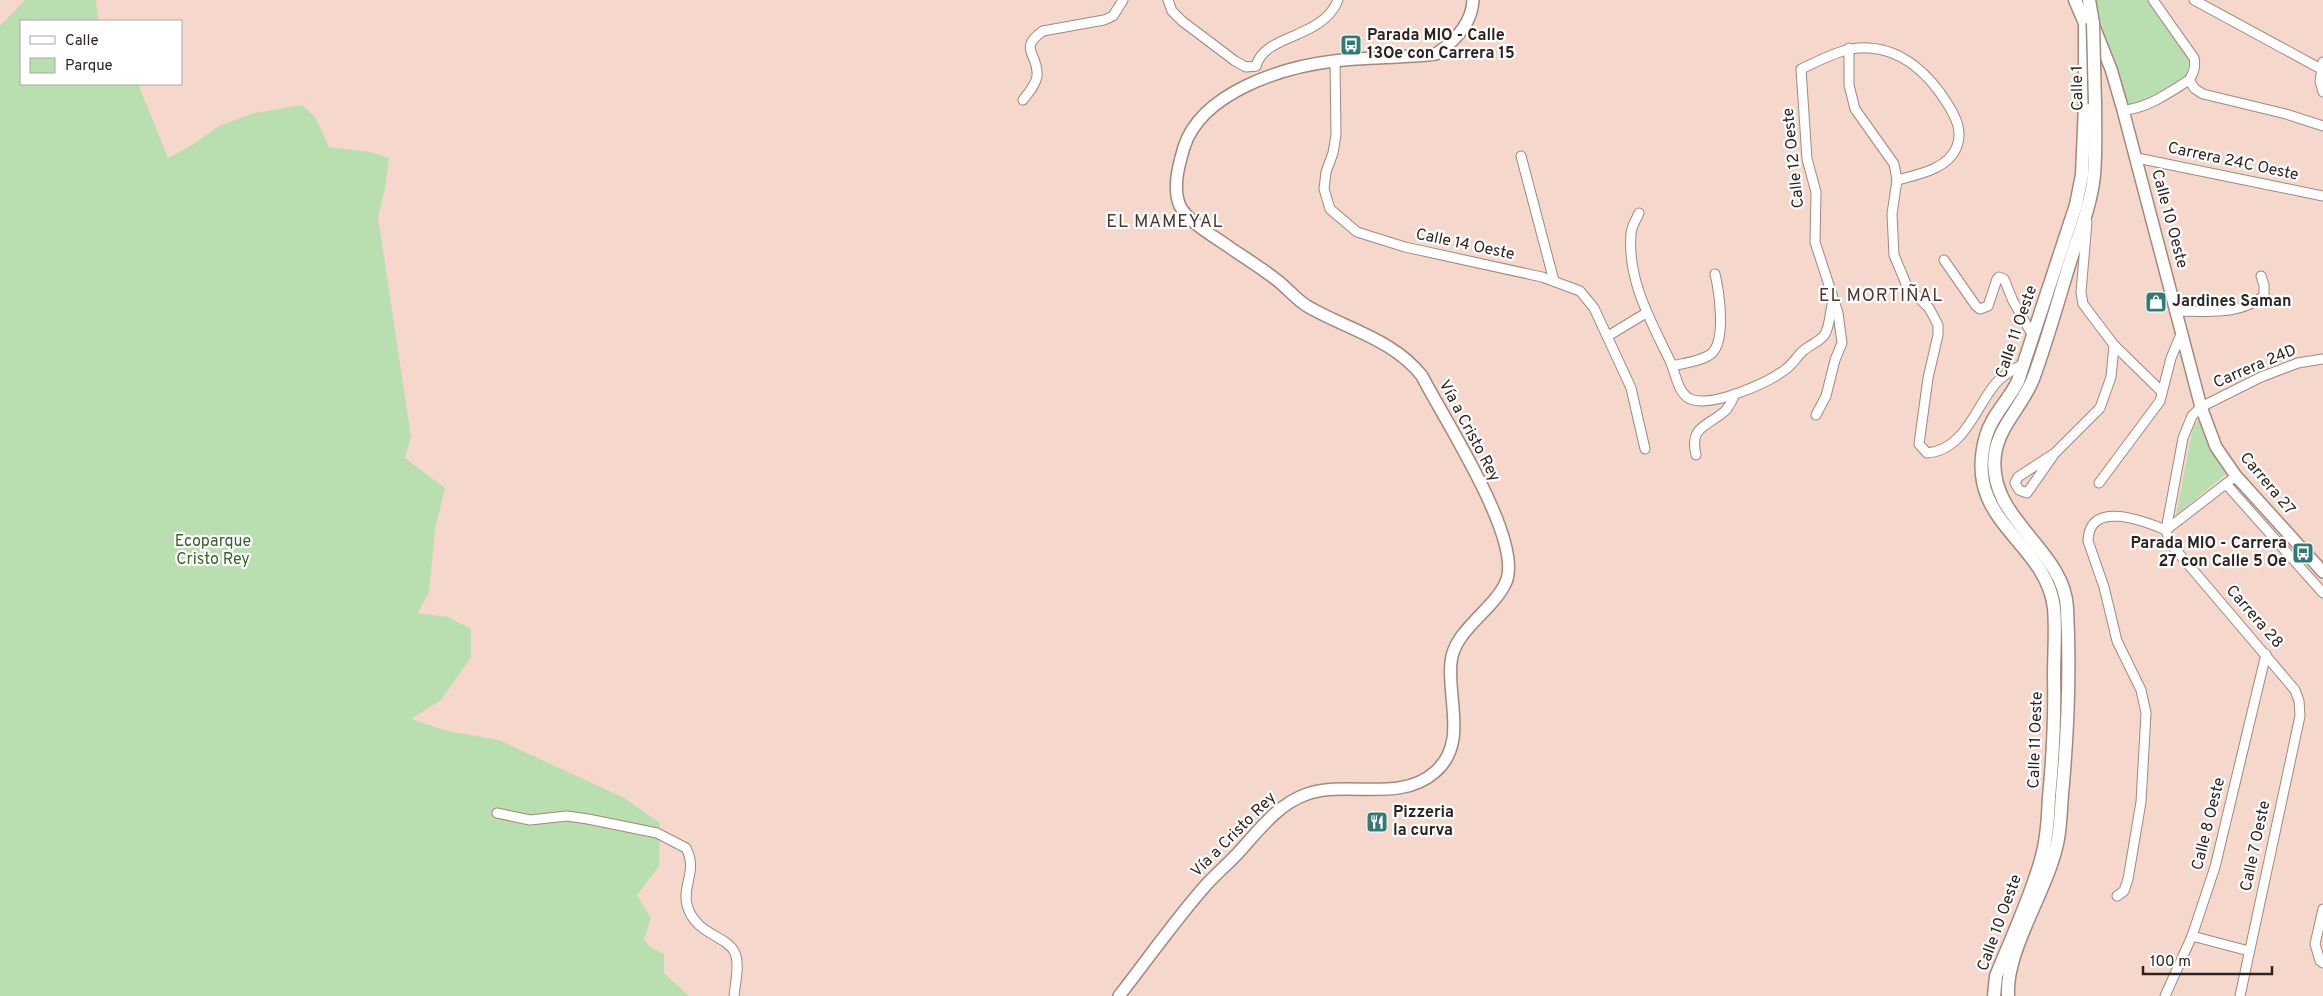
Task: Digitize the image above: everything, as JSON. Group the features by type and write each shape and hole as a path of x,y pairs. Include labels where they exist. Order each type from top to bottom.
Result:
{"main road":[{"name":"Calle 11 Oeste","path":"2046,863 2046,837 2055,736 2054,607 2047,584 2039,570 1996,513 1984,486 1982,472 1986,435 1994,417 2010,397 2025,363 2076,205 2082,175 2085,105 2084,23 2076,0"},
{"name":"Calle 1","path":"2089,0 2093,23 2094,176"},
{"name":"Calle 11 Oeste","path":"2046,863 2058,839 2067,736 2067,605 2060,578 2011,513 2001,496 1994,472 1995,454 1999,439 2007,423 2022,402 2038,366 2087,207 2094,176"},
{"name":"Calle 10 Oeste","path":"1994,996 1996,976 2046,863"},
{"name":"Calle 10 Oeste","path":"2008,996 2009,978 2014,957 2046,863"}],"street":[{"path":"1023,100 1037,77 1036,68 1029,49 1035,36 1043,30 1104,20 1113,16 1123,0"},
{"path":"1168,0 1172,11 1182,21 1235,61 1246,67 1256,66"},
{"path":"1256,66 1263,52 1274,44 1318,25 1334,10 1338,0"},
{"name":"Vía a Cristo Rey","path":"1118,996 1207,884 1281,809 1308,794 1348,788 1398,788 1423,782 1437,771 1451,749 1455,729 1451,656 1458,642 1499,594 1508,576 1508,552 1502,531 1464,452 1422,376 1414,366 1378,340 1305,305 1277,280 1211,235 1181,208 1176,196 1180,163 1188,138 1198,120 1211,106 1229,95 1301,68 1335,61 1436,54 1447,46 1468,22 1473,8 1473,0"},
{"name":"Calle 10 Oeste","path":"2083,0 2111,69 2123,110 2201,407"},
{"path":"2123,110 2137,109 2145,106 2189,80 2193,74 2194,58 2153,0"},
{"path":"2194,0 2322,66 2320,81 2323,92"},
{"name":"Calle 10 Oeste","path":"2084,23 2111,69"},
{"path":"1897,180 1928,172 1946,160 1957,146 1959,127 1936,85 1913,64 1880,50 1849,48 1851,99 1855,109 1894,164 1897,180 1892,214 1894,255 1907,286 1929,308 1938,325 1938,334 1928,378 1919,444 1922,449 1927,453 1936,452 1943,448 1970,425 1996,383 2006,373 2025,363"},
{"name":"Calle 12 Oeste","path":"1816,415 1826,396 1835,360 1842,342 1838,314 1815,242 1816,192 1806,159 1800,69 1849,48"},
{"name":"Calle 14 Oeste","path":"1335,61 1336,135 1333,153 1326,172 1324,189 1330,208 1357,232 1405,247 1508,268 1554,281 1580,292 1594,308 1630,388 1645,449"},
{"path":"1256,66 1265,80"},
{"path":"2189,80 2195,89 2203,94 2286,114 2323,126"},
{"path":"1521,156 1554,281"},
{"name":"Carrera 24C Oeste","path":"2136,158 2323,196"},
{"path":"2087,207 2081,292 2083,304 2114,345 2162,392"},
{"path":"1639,213 1630,232 1635,281 1646,313 1672,366 1679,387 1688,398 1700,402 1735,394 1770,380 1792,364 1806,348 1821,339 1826,332 1833,301"},
{"path":"1944,260 1980,309 1988,306 1997,279 1999,277 2004,279 2033,336"},
{"path":"1672,366 1704,357 1713,352 1717,343 1720,315 1715,274"},
{"path":"2176,312 2223,312 2246,308 2264,296 2264,284 2261,276"},
{"path":"2022,316 2035,316 2044,306"},
{"path":"1608,336 1646,313"},
{"path":"2099,483 2160,401 2171,358 2181,334"},
{"path":"2055,453 2018,477 2015,483 2019,490 2028,493 2055,453 2100,408 2111,377 2114,345"},
{"name":"Carrera 24D","path":"2201,407 2261,378 2298,363 2323,359"},
{"path":"1996,383 2007,386 2010,397"},
{"path":"1696,455 1693,443 1696,434 1701,427 1726,410 1735,394"},
{"path":"2166,530 2183,438 2192,416 2201,407"},
{"name":"Carrera 27","path":"2201,407 2216,447 2236,476 2318,564 2323,572"},
{"path":"2166,530 2236,476"},
{"path":"2226,484 2323,593"},
{"path":"2117,896 2124,891 2128,879 2141,802 2146,713 2141,690 2118,641 2104,587 2088,541 2088,534 2098,521 2114,515 2138,520 2166,530"},
{"name":"Carrera 28","path":"2166,530 2170,543 2266,654 2295,690 2299,702"},
{"name":"Calle 8 Oeste","path":"2166,996 2192,936 2215,867 2266,654"},
{"name":"Calle 7 Oeste","path":"2240,996 2300,716 2299,702"},
{"path":"497,813 530,820 567,816 588,819 657,832 686,848 692,863 687,903 692,919 709,934 727,944 735,953 737,963 734,996"},
{"path":"2323,909 2315,944 2320,961 2323,963"},
{"path":"2192,936 2249,951"}],"green space":[{"name":"Ecoparque Cristo Rey","path":"25,0 96,0 98,20 20,20 20,85 138,85 168,158 194,144 219,126 255,113 302,105 315,117 329,147 370,152 389,158 385,188 378,217 411,437 405,458 445,488 435,529 429,592 418,613 448,617 471,629 471,657 441,700 411,719 447,731 499,740 624,798 660,823 659,866 637,895 651,918 644,939 650,947 664,954 664,973 689,996 0,996 0,26"},
{"path":"2089,0 2153,0 2195,65 2180,86 2123,110"},
{"path":"2199,419 2211,450 2227,473 2176,515 2193,427"}],"place":[{"name":"Parada MIO - Calle 13Oe con Carrera 15","path":"1351,45"},
{"name":"Jardines Saman","path":"2156,302"},
{"name":"Parada MIO - Carrera 27 con Calle 5 Oe","path":"2303,553"},
{"name":"Pizzeria la curva","path":"1377,822"}],"district":[{"name":"EL MAMEYAL","path":"1165,222"},
{"name":"EL MORTIÑAL","path":"1881,296"}]}
